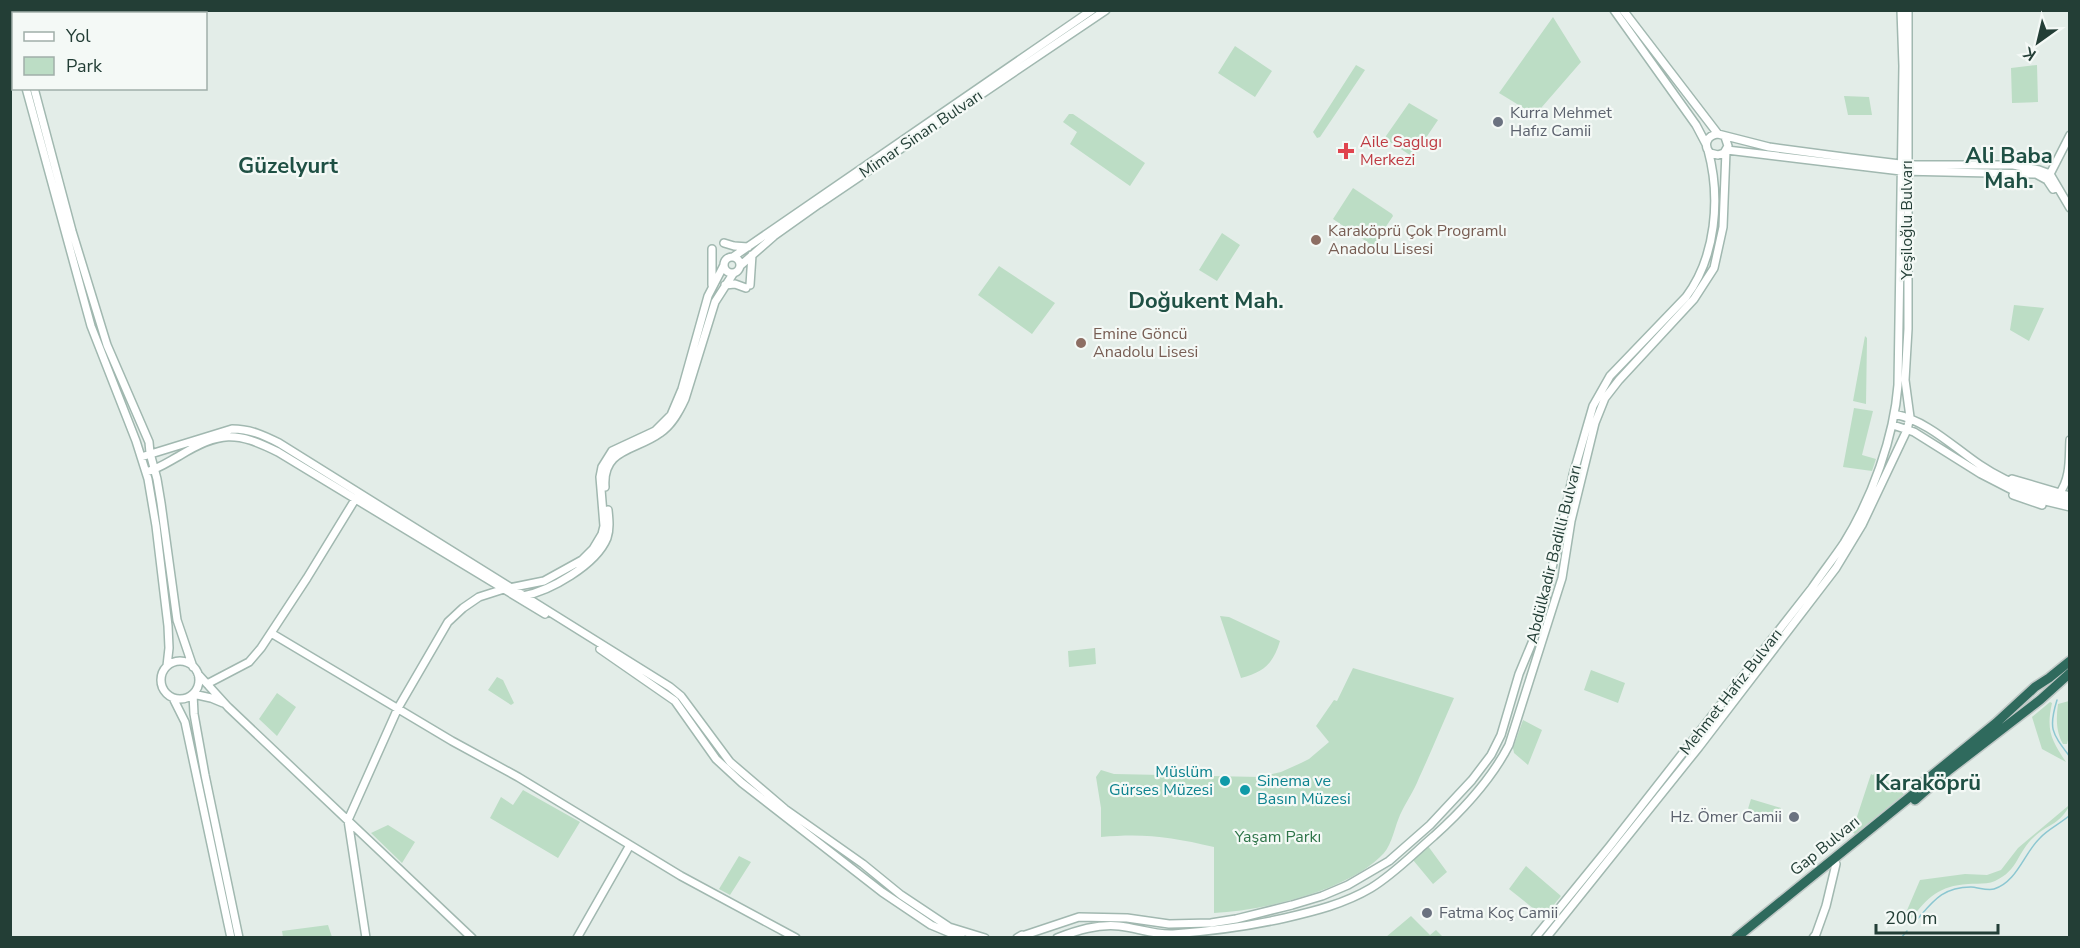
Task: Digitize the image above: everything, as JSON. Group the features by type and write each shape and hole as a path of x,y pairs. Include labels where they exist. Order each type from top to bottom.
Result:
{"highway":[{"path":"2035,687 2070,653"},
{"name":"Gap Bulvarı","path":"1736,938 1916,792 1925,781 1996,723 2035,687 2070,661"},
{"name":"Gap Bulvarı","path":"1745,938 1949,770 2040,700 2070,673"},
{"path":"2040,700 2070,681"}],"main road":[{"name":"Mimar Sinan Bulvarı","path":"733,257 1092,10"},
{"name":"Mimar Sinan Bulvarı","path":"741,265 819,204 1106,10"},
{"name":"Abdülkadir Badilli Bulvarı","path":"1016,937 1027,937 1080,917 1127,918 1169,924 1211,923 1323,897 1389,861 1449,807 1491,755 1501,735 1519,674 1539,626 1573,475 1593,406 1610,375 1696,284 1711,243 1715,192 1707,147 1696,125 1614,10"},
{"path":"1623,10 1728,143 1726,151"},
{"name":"Yeşiloğlu Bulvarı","path":"1901,10 1908,329 1905,380 1910,417 1907,430"},
{"name":"Yeşiloğlu Bulvarı","path":"1893,425 1898,385 1908,10"},
{"path":"27,90 91,326 146,472 156,526 170,648 161,683 167,695 185,699 193,694 198,686 198,674"},
{"path":"35,90 72,231 107,345 149,442 161,503 177,620 193,667 228,707 472,938"},
{"path":"1904,168 1809,154 1721,135 1712,135 1707,147 1718,155 1726,151 1904,168 2036,174 2048,177 2070,208"},
{"path":"2048,177 2070,135"},
{"name":"Abdülkadir Badilli Bulvarı","path":"1057,938 1080,929 1096,926 1118,926 1168,934 1222,931 1253,926 1333,906 1372,887 1394,871 1461,810 1488,779 1509,746 1562,578 1571,521 1595,423 1605,398 1694,299 1714,268 1723,227 1726,151"},
{"path":"2048,177 2070,215"},
{"path":"724,243 748,247"},
{"path":"514,592 565,570 582,560 597,544 604,526 600,477 602,467 612,451 655,431 671,415 682,389 711,287 712,249"},
{"path":"725,285 748,286 752,255"},
{"path":"525,596 541,591 571,574 600,550 609,531 605,485 606,468 618,455 660,434 678,413 685,399 715,302 733,274 739,270 741,265 739,260 733,257 727,259 711,287"},
{"path":"724,265 726,271 733,274"},
{"path":"1894,414 1910,417 1920,422 1981,465 2017,486 2044,496 2070,501"},
{"path":"1893,425 1914,432 1980,474 2014,491 2070,509"},
{"name":"Mehmet Hafız Bulvarı","path":"1535,938 1775,636 1843,544 1861,512 1893,425"},
{"path":"141,457 232,429 246,429 279,443 357,497 504,590 525,596 670,687 681,696 729,762 785,809 863,864 901,895 949,927 985,938"},
{"name":"Mehmet Hafız Bulvarı","path":"1546,938 1699,747 1836,568 1862,525 1907,430"},
{"path":"146,472 155,470 192,448 211,440 232,436 245,437 278,452 357,497 514,592 661,690 675,701 716,759 742,783 882,892 931,925 962,938"},
{"path":"2059,494 2068,474 2070,440"},
{"path":"2000,477 2070,496"},
{"path":"207,684 249,662 307,578 357,497"},
{"path":"366,938 348,820 398,708 448,622 479,597 504,590"},
{"path":"271,633 681,876 796,938"},
{"path":"167,666 179,661 193,667"},
{"path":"193,694 218,700 228,707"},
{"path":"193,694 194,714 205,775 239,938"},
{"path":"173,698 185,722 231,938"},
{"path":"577,938 630,845"},
{"path":"1815,936 1826,906 1836,864"}],"green space":[{"path":"1553,17 1581,62 1535,115 1499,93"},
{"path":"1235,46 1272,71 1255,97 1218,73"},
{"path":"1356,65 1365,70 1320,137 1317,138 1313,132"},
{"path":"2037,65 2038,102 2012,103 2011,68"},
{"path":"1844,96 1869,97 1872,115 1848,115"},
{"path":"1409,103 1438,120 1413,157 1387,140 1386,136"},
{"path":"1069,114 1073,114 1145,163 1130,186 1070,144 1077,132 1063,122"},
{"path":"1353,188 1393,216 1373,246 1333,219"},
{"path":"1222,233 1240,245 1217,281 1199,270"},
{"path":"999,266 1055,303 1032,334 978,295"},
{"path":"2014,305 2044,308 2029,341 2010,330"},
{"path":"1865,336 1867,338 1866,404 1853,401"},
{"path":"1854,408 1873,411 1862,455 1876,459 1872,471 1843,467"},
{"path":"1220,616 1229,617 1280,641 1271,661 1262,670 1241,678"},
{"path":"1095,648 1096,664 1069,667 1068,651"},
{"name":"Yaşam Parkı","path":"1353,668 1454,698 1417,783 1400,815 1389,845 1384,853 1369,866 1350,878 1305,896 1256,908 1214,913 1214,847 1158,837 1131,835 1101,837 1101,808 1096,777 1101,770 1114,774 1260,777 1281,772 1309,759 1329,742 1316,726 1334,700 1337,701"},
{"path":"1591,670 1625,683 1618,703 1584,690"},
{"path":"497,677 503,680 514,703 511,705 488,690"},
{"path":"277,693 296,707 277,736 259,719"},
{"path":"2069,701 2069,735 2067,744 2063,744 2057,725 2058,704"},
{"path":"2050,702 2052,703 2051,734 2066,762 2042,749 2032,717"},
{"path":"1523,720 1542,730 1528,765 1514,753 1513,748"},
{"path":"1875,773 1904,794 1855,834 1852,832 1871,774"},
{"path":"523,790 580,822 558,858 490,818 501,797 513,805"},
{"path":"1751,799 1781,808 1777,822 1747,812"},
{"path":"2068,806 2060,818 2028,843 2009,872 2003,877 1989,883 1949,887 1929,899 1911,919 1905,915 1920,880 1965,874 1987,875 2001,870 2018,848"},
{"path":"388,825 415,842 402,863 371,833"},
{"path":"1428,846 1447,872 1433,884 1413,860"},
{"path":"739,856 751,862 730,895 719,889"},
{"path":"1526,866 1561,896 1544,917 1509,889"},
{"path":"1411,916 1430,935 1436,930 1442,936 1439,938 1386,937"},
{"path":"328,925 332,937 283,937 282,931"}],"waterway":[{"path":"2057,700 2053,730 2070,757"},
{"path":"1914,923 1932,903 1945,893 1971,887 1994,889 2002,885 2014,874 2034,844 2070,815"},
{"path":"1901,938 1907,931"}],"place":[{"name":"Kurra Mehmet Hafız Camii","path":"1498,122"},
{"name":"Aile Saglıgı Merkezi","path":"1346,151"},
{"name":"Karaköprü Çok Programlı Anadolu Lisesi","path":"1316,240"},
{"name":"Emine Göncü Anadolu Lisesi","path":"1081,343"},
{"name":"Müslüm Gürses Müzesi","path":"1225,781"},
{"name":"Sinema ve Basın Müzesi","path":"1245,790"},
{"name":"Hz. Ömer Camii","path":"1794,817"},
{"name":"Fatma Koç Camii","path":"1427,913"}],"district":[{"name":"Güzelyurt","path":"288,166"},
{"name":"Ali Baba Mah.","path":"2009,168"},
{"name":"Doğukent Mah.","path":"1206,301"},
{"name":"Karaköprü","path":"1928,783"}]}
